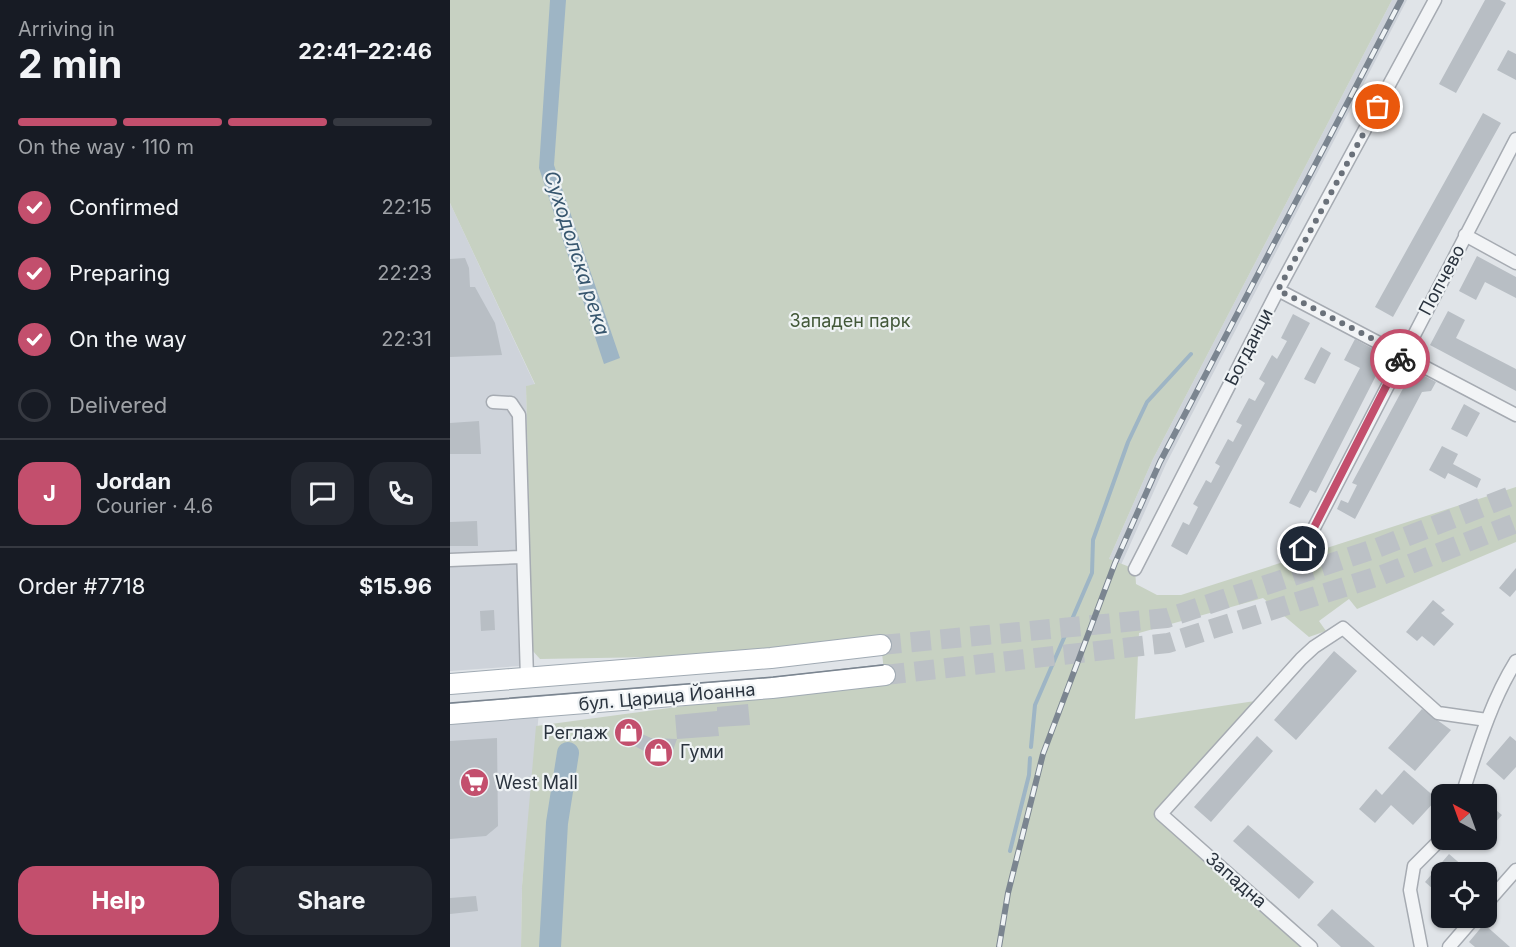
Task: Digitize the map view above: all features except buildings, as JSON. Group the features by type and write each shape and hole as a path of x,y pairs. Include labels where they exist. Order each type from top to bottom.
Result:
{"main road":[{"name":"бул. Царица Йоанна","path":"450,684 771,658 881,645"},
{"name":"бул. Царица Йоанна","path":"450,714 772,688 885,675"}],"street":[{"name":"Богданци","path":"1136,569 1278,290 1435,0"},
{"name":"Попчево","path":"1303,549 1402,354 1516,139"},
{"path":"1465,235 1516,263"},
{"path":"1278,290 1516,415"},
{"path":"493,402 511,403 519,415 521,557 527,678"},
{"path":"450,560 521,557"},
{"name":"Западна","path":"1311,947 1161,814 1301,659 1314,647 1343,628 1438,713 1487,720"},
{"path":"1466,784 1487,720 1502,684 1516,661"},
{"path":"1421,947 1410,890 1414,866 1431,849"},
{"path":"1497,892 1516,870"},
{"path":"1449,947 1465,928"}],"shaded area":[{"path":"1392,0 1407,0 1166,464 1121,565 1070,695 992,947 1109,559 1153,459"},
{"path":"450,203 535,385 526,386 532,650 520,666 450,671"},
{"path":"539,712 522,886 521,947 450,947 450,722"}],"green space":[{"name":"Западен парк","path":"450,0 1392,0 1153,459 1109,559 1135,569 1136,584 1157,595 1181,595 1516,487 1516,542 1357,609 1349,599 1319,621 1326,631 1309,637 1263,598 1139,633 1135,719 1255,701 1161,814 1311,947 521,947 522,886 536,726 885,679 881,645 710,656 540,659 532,650 526,386 535,384 450,203"}],"water":[{"path":"550,0 566,0 554,165 620,358 604,364 539,168"}],"waterway":[{"path":"1031,747 1035,705 1092,573 1093,540 1128,442 1147,402 1191,354"},
{"name":"Суходолска река","path":"550,947 557,823 568,753"},
{"path":"1010,851 1029,775 1030,758"}],"tunnel":[{"path":"881,645 1167,618 1377,548 1516,494"},
{"path":"885,675 1168,643 1382,575 1516,523"}],"tram line":[{"path":"450,703 773,677 883,665"}],"railway":[{"path":"999,947 1008,893 1043,754 1115,563 1160,462 1401,0"}],"way so far":[{"path":"1378,107 1278,290 1402,354 1400,359"}],"place":[{"name":"Реглаж","path":"629,733"},
{"name":"Гуми","path":"659,752"},
{"name":"West Mall","path":"474,783"}],"route":[{"path":"1303,549 1400,359"}]}
